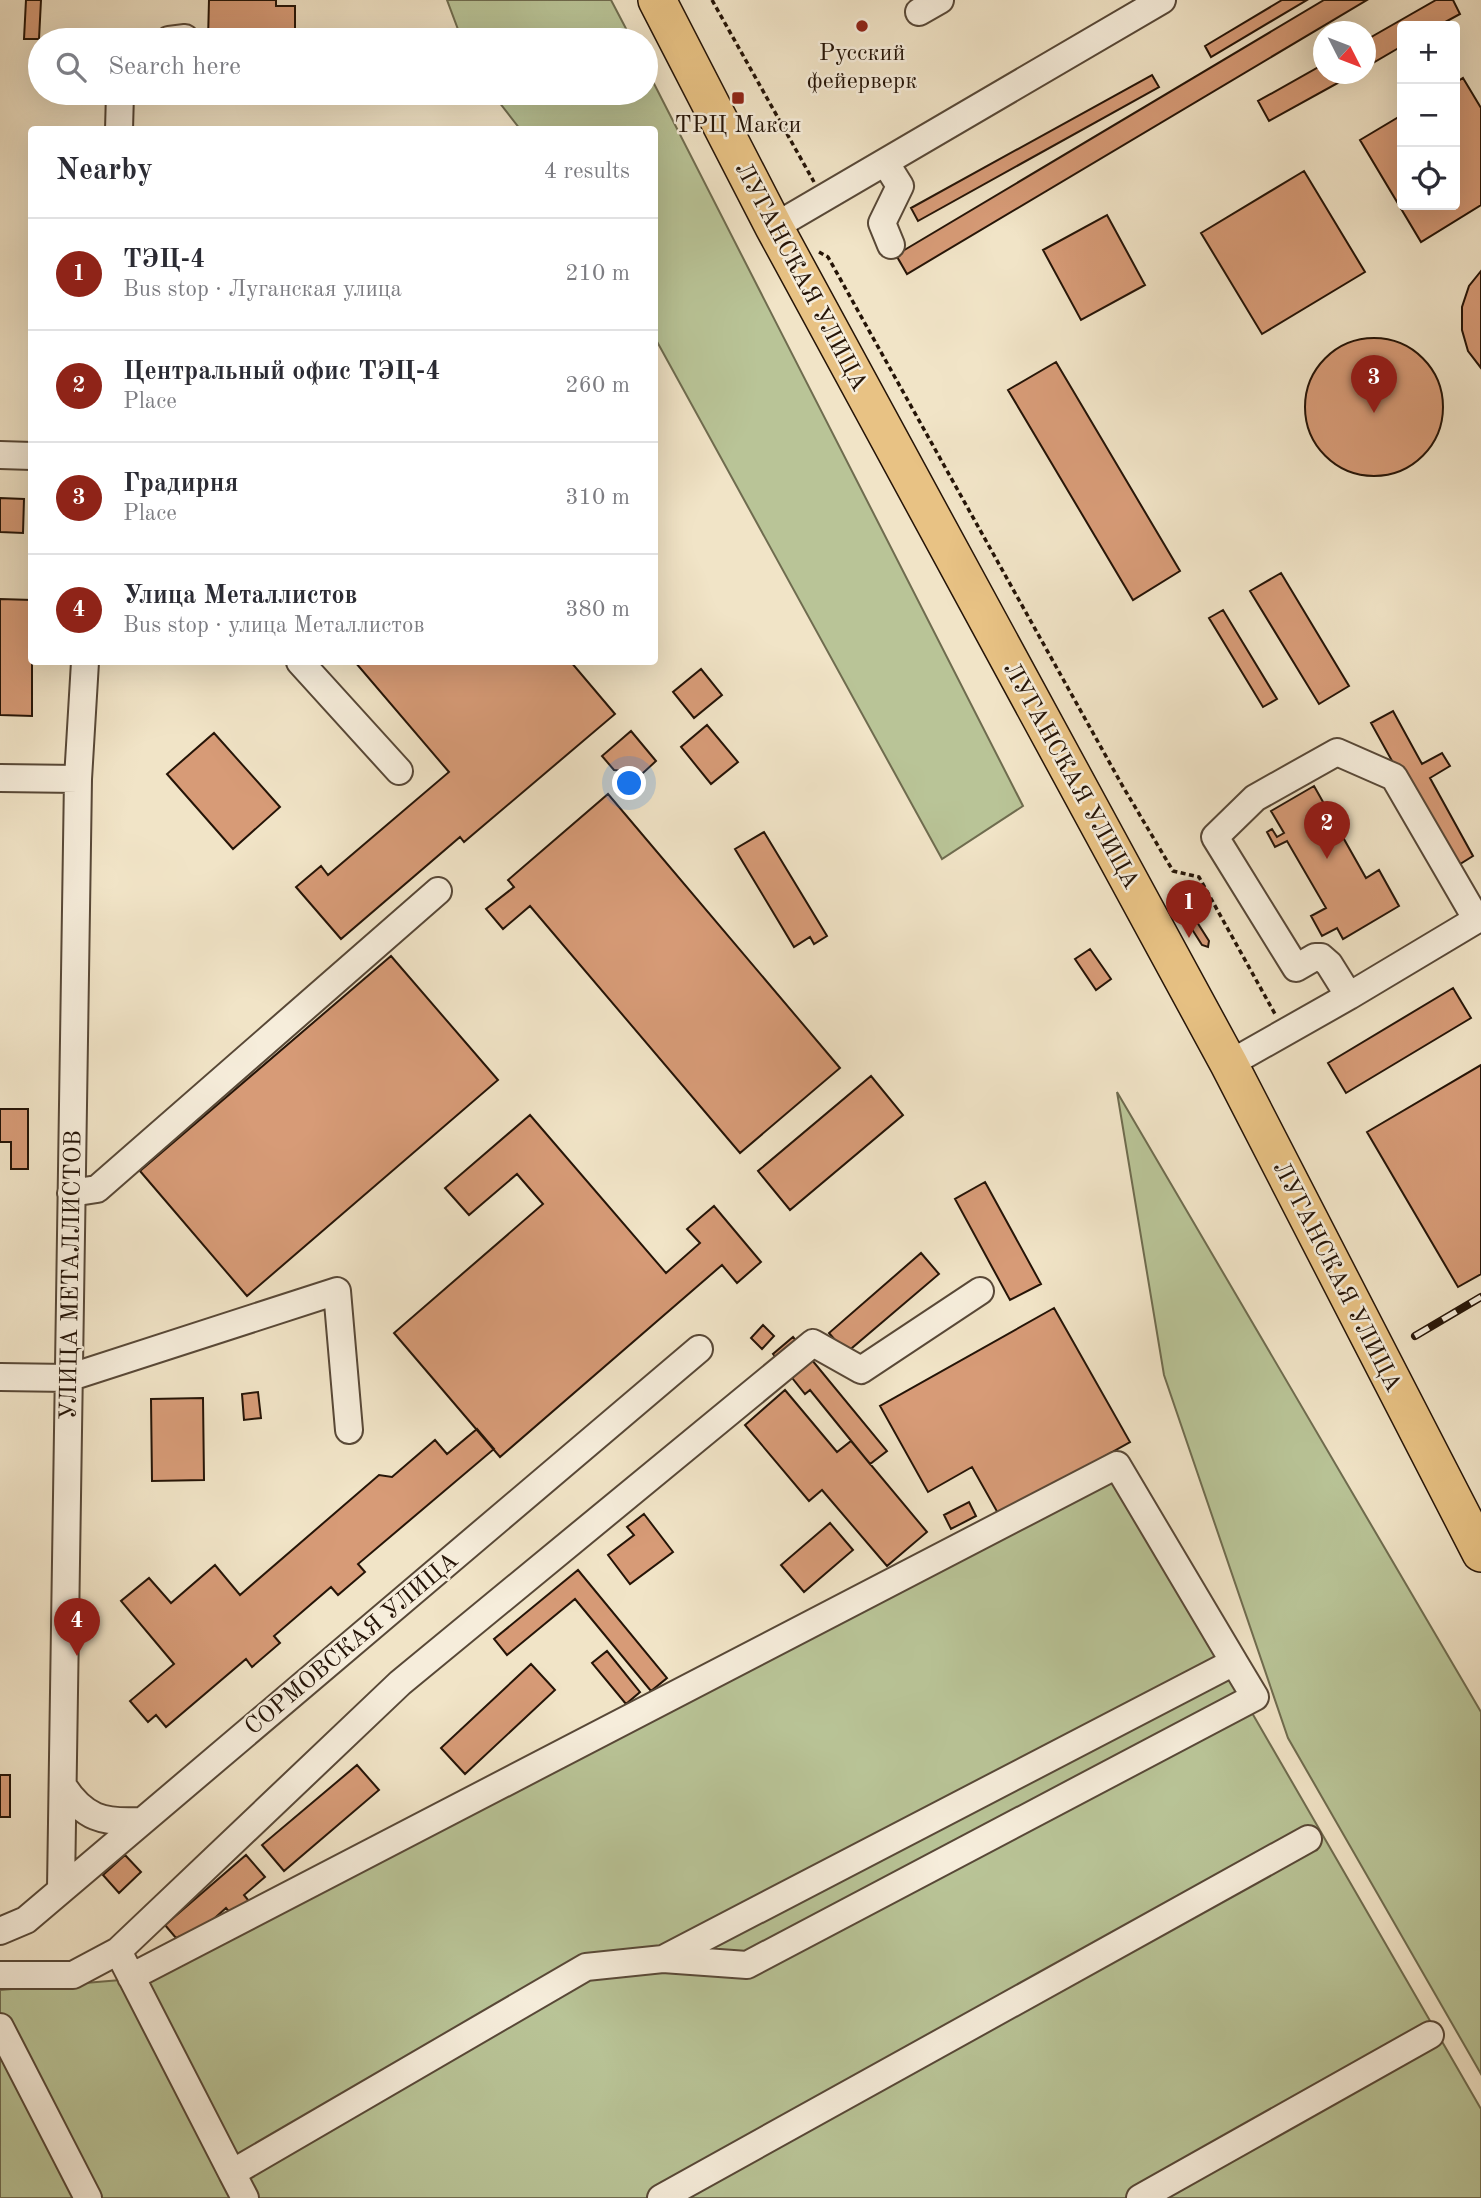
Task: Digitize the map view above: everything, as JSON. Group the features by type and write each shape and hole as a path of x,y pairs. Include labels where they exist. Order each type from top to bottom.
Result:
{"highway":[{"name":"ЛУГАНСКАЯ УЛИЦА","path":"657,0 774,227 1229,1064 1481,1553"}],"street":[{"path":"774,227 1162,0"},
{"path":"119,126 120,105"},
{"path":"885,162 900,186 882,223 891,245"},
{"path":"0,455 28,456"},
{"name":"УЛИЦА МЕТАЛЛИСТОВ","path":"61,1888 78,779 85,665"},
{"path":"303,665 399,771"},
{"path":"1229,1064 1349,996 1479,918 1394,777 1337,752 1255,798 1215,837 1296,968 1315,957 1321,957 1329,964 1349,996"},
{"path":"0,778 78,779"},
{"path":"71,1193 97,1189 438,891"},
{"path":"0,1377 68,1378 337,1291 349,1430"},
{"path":"0,1975 73,1975 118,1951 400,1683 813,1343 861,1370 980,1291"},
{"name":"СОРМОВСКАЯ УЛИЦА","path":"0,1931 26,1920 699,1349"},
{"path":"131,1977 1117,1465 1255,1697 747,1965 663,1959 586,1967 232,2174"},
{"path":"663,1959 1234,1662"},
{"path":"62,1786 80,1808 97,1818 116,1822 140,1821"},
{"path":"660,2198 1308,1839"},
{"path":"118,1951 245,2198"},
{"path":"0,2027 88,2198"},
{"path":"1140,2198 1430,2035"}],"path":[{"path":"712,0 822,198"},
{"path":"817,251 828,257 1122,785 1173,871 1199,877 1280,1023"}],"green space":[{"path":"447,0 611,0 626,28 458,28"},
{"path":"658,91 1023,806 942,859 658,343 658,126 518,126 501,105 658,105"},
{"path":"1117,1092 1481,1712 1481,2074 1288,1738 1164,1375"},
{"path":"1114,1474 1481,2109 1481,2198 0,2198 0,1990 133,1979"}],"building":[{"path":"26,0 41,0 40,28 28,28 28,39 24,39"},
{"path":"209,0 276,0 276,6 295,6 295,28 208,28"},
{"path":"1282,0 1307,0 1211,57 1205,46"},
{"path":"1324,0 1367,0 1332,21 1313,21 1313,32 907,274 896,255"},
{"path":"1436,0 1453,0 1460,14 1447,21 1399,21"},
{"path":"1397,22 1397,49 1376,61 1376,34"},
{"path":"1313,70 1313,84 1336,84 1269,121 1258,101"},
{"path":"1152,75 1159,87 918,221 911,208"},
{"path":"1463,78 1481,108 1481,205 1421,242 1402,210 1460,210 1460,80"},
{"path":"1397,118 1397,202 1360,140"},
{"path":"1304,171 1365,272 1262,334 1201,233"},
{"path":"1107,215 1145,285 1081,320 1043,250"},
{"path":"1481,271 1481,368 1468,351 1462,330 1462,307 1469,286"},
{"path":"1374,338 1400,343 1423,358 1438,381 1443,407 1438,433 1423,456 1400,471 1374,476 1348,471 1325,456 1310,433 1305,407 1310,381 1325,358 1348,343"},
{"path":"1056,362 1180,571 1133,600 1008,390"},
{"path":"0,498 24,499 23,533 0,532"},
{"path":"1281,573 1349,686 1319,704 1250,591"},
{"path":"0,599 28,600 28,665 32,665 32,716 0,715"},
{"path":"1223,610 1277,699 1263,707 1209,618"},
{"path":"358,665 574,665 615,714 464,842 460,837 341,939 296,887 321,866 328,875 449,772"},
{"path":"701,669 722,695 694,718 673,692"},
{"path":"1393,711 1422,764 1442,753 1450,766 1430,778 1473,856 1452,869 1371,723"},
{"path":"707,725 738,762 711,784 681,747"},
{"path":"631,731 656,761 643,773 614,770 602,756"},
{"path":"214,733 280,807 233,849 167,774"},
{"path":"1314,786 1366,878 1379,870 1399,906 1343,939 1337,928 1322,936 1311,916 1326,908 1287,841 1275,847 1267,832 1272,829 1277,837 1284,833 1271,811"},
{"path":"608,794 840,1068 740,1153 530,906 503,929 486,909 514,887 508,880"},
{"path":"764,832 827,936 814,944 810,937 794,947 735,849"},
{"path":"1190,918 1195,919 1209,941 1208,947 1202,945 1188,923"},
{"path":"1090,949 1111,979 1096,990 1075,959"},
{"path":"391,956 498,1080 247,1296 140,1171"},
{"path":"1453,988 1471,1018 1346,1093 1328,1063"},
{"path":"1481,1065 1481,1274 1458,1287 1367,1132"},
{"path":"871,1076 903,1115 790,1210 758,1171"},
{"path":"0,1109 28,1109 28,1169 11,1169 11,1142 0,1142"},
{"path":"530,1115 666,1273 700,1243 687,1229 714,1206 761,1262 737,1283 722,1265 500,1457 394,1333 543,1204 517,1174 469,1215 445,1188"},
{"path":"985,1182 1041,1284 1010,1300 955,1199"},
{"path":"921,1253 939,1274 846,1353 829,1333"},
{"path":"1054,1308 1130,1442 999,1515 972,1467 928,1492 880,1406"},
{"path":"763,1325 774,1336 762,1349 751,1338"},
{"path":"793,1337 887,1451 870,1464 810,1390 805,1394 773,1354"},
{"path":"785,1390 837,1452 851,1441 927,1532 887,1566 822,1490 809,1501 745,1425"},
{"path":"258,1392 261,1418 244,1420 242,1394"},
{"path":"203,1398 204,1480 152,1481 151,1399"},
{"path":"477,1429 494,1449 358,1564 365,1572 338,1595 331,1587 274,1636 280,1643 252,1667 246,1659 166,1727 156,1715 148,1722 130,1701 174,1664 121,1601 149,1578 171,1603 215,1565 240,1595 379,1475 392,1477 435,1440 447,1454"},
{"path":"969,1502 976,1516 951,1529 944,1515"},
{"path":"644,1514 673,1552 630,1584 608,1555 634,1535 627,1527"},
{"path":"830,1523 853,1550 804,1592 781,1565"},
{"path":"578,1570 667,1678 651,1691 575,1599 507,1655 494,1639"},
{"path":"607,1651 640,1692 626,1704 592,1663"},
{"path":"531,1664 555,1690 465,1774 441,1748"},
{"path":"357,1765 379,1790 284,1871 262,1845"},
{"path":"0,1775 10,1775 10,1817 0,1817"},
{"path":"125,1855 141,1872 119,1893 103,1875"},
{"path":"246,1855 265,1877 244,1895 253,1906 236,1920 226,1908 207,1925 176,1938 165,1925"}],"railway":[{"path":"1415,1336 1481,1297"}],"place":[{"name":"Русский фейерверк","path":"862,26"},
{"name":"ТРЦ Макси","path":"738,98"},
{"name":"Градирня","path":"1374,413"},
{"name":"Центральный офис ТЭЦ-4","path":"1327,859"},
{"name":"ТЭЦ-4","path":"1189,938"},
{"name":"Улица Металлистов","path":"77,1656"}]}
